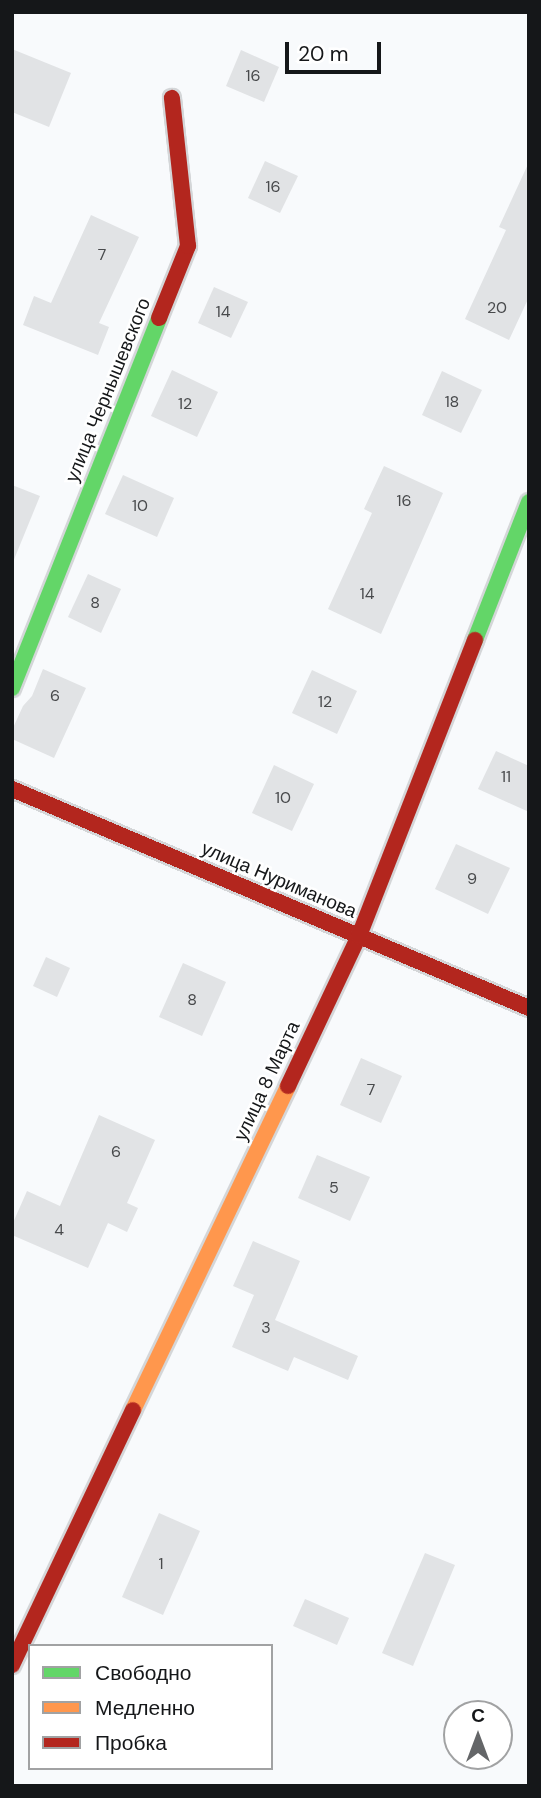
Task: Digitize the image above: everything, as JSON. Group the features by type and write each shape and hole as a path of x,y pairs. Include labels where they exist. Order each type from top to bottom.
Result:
{"street":[{"name":"улица Чернышевского","path":"12,688 188,246 172,98"},
{"name":"улица 8 Марта","path":"12,1665 359,936 529,502"},
{"name":"улица Нуриманова","path":"12,789 529,1008"}],"building":[{"path":"12,49 71,73 49,127 12,112"},
{"path":"241,50 279,67 264,102 226,86"},
{"path":"265,161 298,176 280,213 248,198"},
{"path":"529,162 529,297 509,340 465,319 506,230 499,227"},
{"path":"91,215 139,237 99,323 109,327 98,355 23,325 34,296 51,303"},
{"path":"214,287 248,302 231,338 198,323"},
{"path":"172,370 218,392 197,437 151,416"},
{"path":"442,371 482,390 461,433 422,415"},
{"path":"384,466 443,493 381,634 328,609 372,513 364,509"},
{"path":"123,475 174,498 157,537 105,514"},
{"path":"12,485 40,496 13,562 12,562"},
{"path":"88,574 121,589 101,633 68,617"},
{"path":"43,669 86,688 54,758 12,739 12,730 23,706 32,696"},
{"path":"312,670 357,691 337,734 292,713"},
{"path":"496,751 529,766 529,812 478,789"},
{"path":"274,765 314,784 292,831 252,813"},
{"path":"456,844 510,868 488,914 435,889"},
{"path":"46,957 70,968 57,997 33,986"},
{"path":"183,963 226,982 202,1036 159,1017"},
{"path":"361,1058 402,1076 381,1123 340,1105"},
{"path":"99,1115 155,1140 127,1203 138,1208 127,1232 108,1223 88,1268 12,1235 12,1225 27,1191 60,1206"},
{"path":"317,1155 370,1177 350,1221 298,1198"},
{"path":"253,1241 300,1261 275,1320 358,1356 348,1380 294,1357 288,1371 232,1347 254,1295 233,1286"},
{"path":"159,1513 200,1531 163,1615 122,1597"},
{"path":"425,1553 455,1565 413,1666 382,1653"},
{"path":"305,1599 349,1618 337,1645 293,1626"}],"traffic: fast":[{"path":"12,688 159,318"},
{"path":"475,640 529,502"}],"traffic: slow":[{"path":"133,1410 288,1086"}],"traffic: jam":[{"path":"159,318 188,246 172,98"},
{"path":"288,1086 359,936 475,640"},
{"path":"12,789 529,1008"},
{"path":"12,1665 133,1410"}]}
